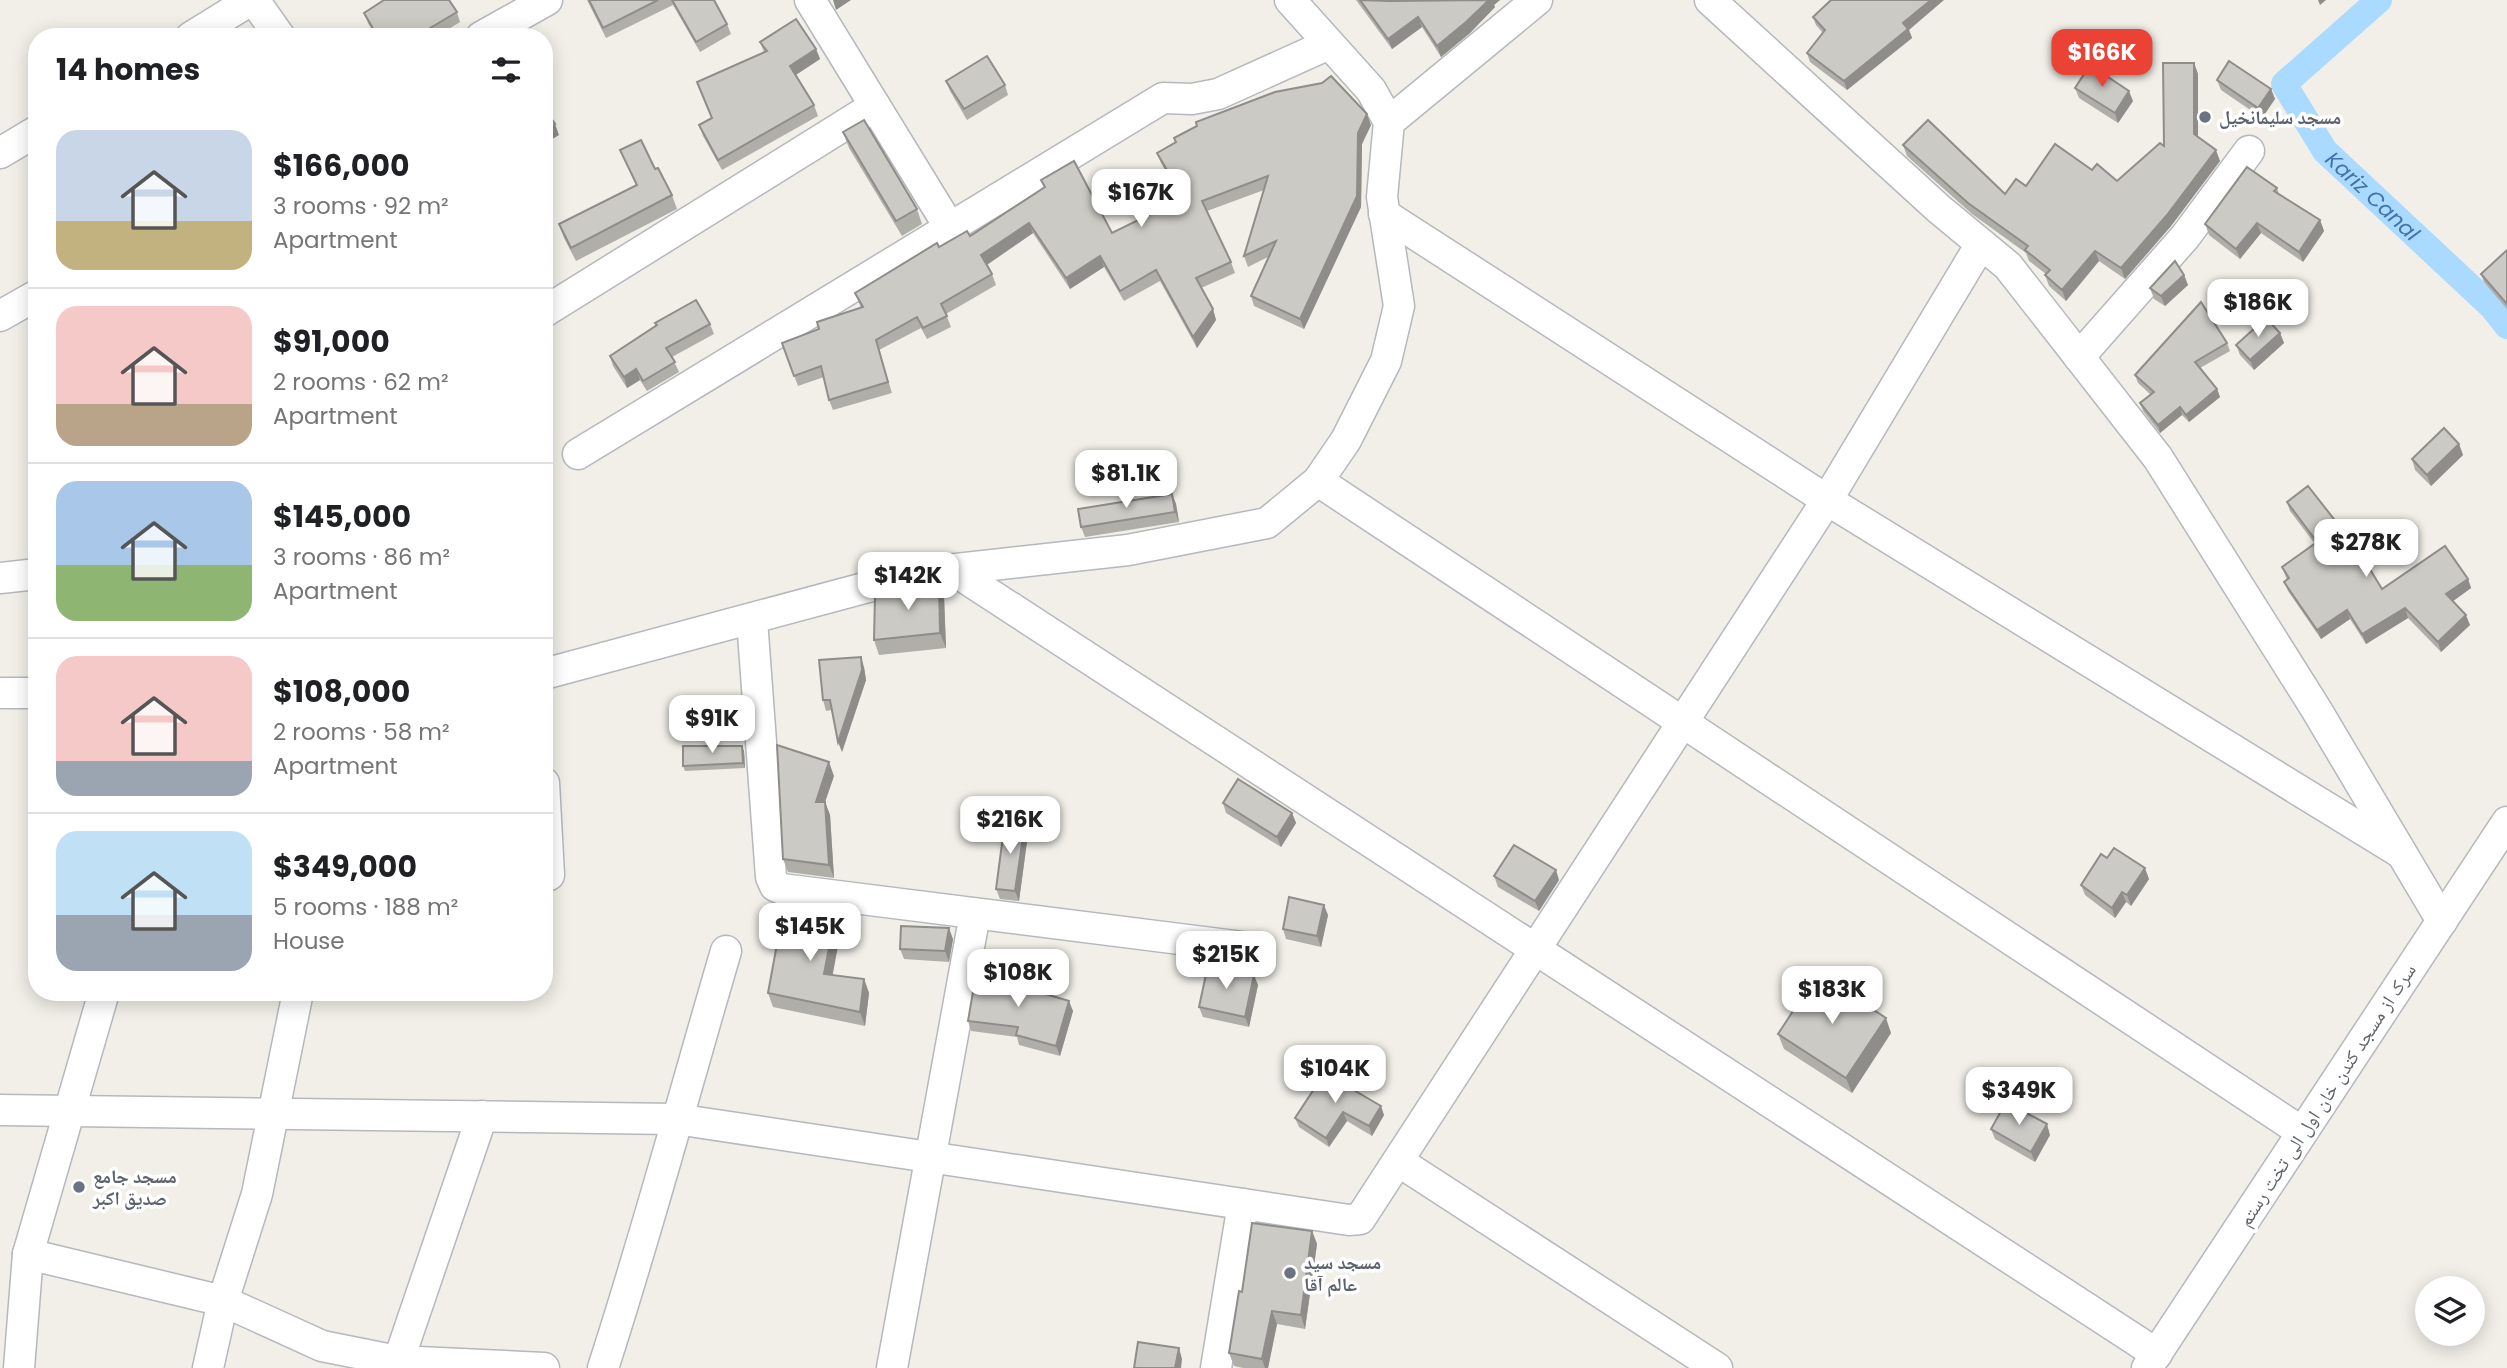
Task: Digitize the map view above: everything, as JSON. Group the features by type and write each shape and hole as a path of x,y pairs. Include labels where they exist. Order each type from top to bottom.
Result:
{"street":[{"path":"206,28 252,0 273,28"},
{"path":"497,28 547,0"},
{"path":"810,0 950,228"},
{"path":"553,672 920,573 1128,550 1267,523 1318,481 1346,440 1386,360 1399,306 1381,197 1388,122 1371,90 1290,0"},
{"path":"1388,122 1537,0"},
{"path":"1710,0 1939,209 2008,266 2158,458 2316,709 2442,921"},
{"path":"578,454 1163,98 1192,99 1218,94 1329,44"},
{"path":"553,306 875,106"},
{"path":"0,153 28,136"},
{"path":"2079,357 2185,237 2249,150"},
{"path":"1384,214 1827,500 2401,853"},
{"path":"0,1110 676,1119 1349,1220 1360,1219 1827,500 1980,244"},
{"path":"0,316 28,300"},
{"path":"1318,481 2302,1132"},
{"path":"953,570 1536,950 2152,1361"},
{"path":"0,578 28,575"},
{"path":"752,620 771,877 775,886 1259,949"},
{"path":"0,693 28,694"},
{"name":"سرک از مسجد کندن خان اول الی تخت رستم","path":"2152,1361 2507,822"},
{"path":"892,1368 975,914"},
{"path":"603,1368 647,1233 676,1119 726,951"},
{"path":"19,1368 28,1254 72,1111 102,1001"},
{"path":"208,1368 223,1301 257,1194 296,1001"},
{"path":"396,1364 482,1116"},
{"path":"1398,1161 1717,1368"},
{"path":"1216,1368 1242,1204"},
{"path":"28,1254 223,1301 321,1346 396,1364 544,1368"}],"building":[{"path":"384,0 449,0 457,12 430,28 373,28 364,13"},
{"path":"589,0 658,0 603,28"},
{"path":"672,0 714,0 727,24 696,42"},
{"path":"1360,0 1489,0 1437,46 1418,17 1388,39"},
{"path":"1831,0 1931,0 1903,23 1908,29 1844,81 1807,53 1825,30 1813,17"},
{"path":"796,19 816,49 790,66 814,105 718,160 699,125 712,118 697,82 767,51 760,42"},
{"path":"987,56 1005,85 964,109 946,81"},
{"path":"2229,61 2271,89 2258,108 2217,80"},
{"path":"2163,63 2194,63 2194,134 2216,150 2167,215 2121,268 2095,251 2062,290 2045,275 2050,270 2025,250 2028,246 1968,203 1903,145 1928,120 2005,194 2016,179 2026,186 2055,144 2092,170 2097,164 2117,181 2160,143 2164,146"},
{"path":"2090,65 2129,91 2115,113 2075,88"},
{"path":"1331,76 1367,114 1358,133 1357,196 1300,319 1251,296 1276,241 1244,256 1268,176 1202,201 1231,262 1196,278 1213,309 1193,337 1156,270 1120,291 1100,256 1066,278 1029,223 981,255 992,274 941,304 947,316 923,328 917,317 876,340 888,382 829,400 821,366 794,376 782,343 819,329 817,322 863,307 855,293 937,243 939,247 967,231 970,236 1045,187 1041,180 1074,161 1112,233 1159,210 1154,197 1177,187 1157,153 1176,142 1174,138 1197,126 1196,122 1275,92 1322,83"},
{"path":"864,120 917,209 896,221 843,132"},
{"path":"641,140 672,195 571,248 559,224 637,185 620,150"},
{"path":"2247,167 2277,188 2274,191 2320,220 2299,252 2257,223 2236,249 2205,224"},
{"path":"2507,250 2507,304 2481,274"},
{"path":"2175,261 2184,275 2161,296 2150,288"},
{"path":"696,300 710,324 666,348 675,362 643,381 636,369 624,377 610,356 657,325 655,323"},
{"path":"2201,302 2227,343 2195,362 2217,389 2186,415 2180,407 2158,425 2140,403 2154,392 2135,375"},
{"path":"2266,318 2280,333 2250,360 2236,345"},
{"path":"2444,428 2459,444 2427,475 2412,459"},
{"path":"2308,486 2359,551 2382,589 2445,546 2468,579 2446,594 2466,615 2438,642 2405,608 2362,634 2347,610 2317,630 2284,582 2289,578 2282,567 2317,542 2287,502"},
{"path":"1172,494 1175,512 1081,527 1078,509"},
{"path":"939,581 940,633 874,640 875,595"},
{"path":"861,657 862,670 838,742 830,700 823,700 819,660"},
{"path":"777,745 829,762 816,802 825,802 829,865 783,859"},
{"path":"683,746 742,746 743,763 683,766"},
{"path":"1238,779 1292,813 1277,837 1223,803"},
{"path":"1005,821 1025,824 1015,891 996,889"},
{"path":"1514,845 1556,870 1535,901 1494,876"},
{"path":"2114,848 2145,868 2127,895 2122,892 2112,908 2081,885 2101,854 2107,858"},
{"path":"1289,897 1324,905 1317,936 1283,929"},
{"path":"784,906 835,916 824,974 864,979 860,1012 768,993"},
{"path":"901,926 949,928 945,951 900,949"},
{"path":"1208,965 1254,975 1245,1017 1199,1007"},
{"path":"1818,973 1886,1018 1846,1078 1778,1034"},
{"path":"976,974 1012,978 1012,984 1069,1001 1056,1046 1016,1035 1018,1027 968,1021"},
{"path":"1328,1068 1349,1082 1347,1086 1381,1106 1369,1126 1343,1112 1326,1138 1295,1118"},
{"path":"2006,1102 2047,1124 2031,1152 1991,1129"},
{"path":"1252,1223 1312,1231 1301,1315 1272,1311 1262,1359 1229,1353 1239,1291 1242,1292"},
{"path":"1138,1342 1179,1348 1175,1368 1134,1368"}],"waterway":[{"name":"Kariz Canal","path":"2379,0 2284,84 2325,151 2492,307 2507,326"}],"place":[{"name":"مسجد سلیمانخیل","path":"2205,117"},
{"name":"مسجد جامع صدیق اکبر","path":"79,1187"},
{"name":"مسجد سید عالم آقا","path":"1290,1273"}]}
